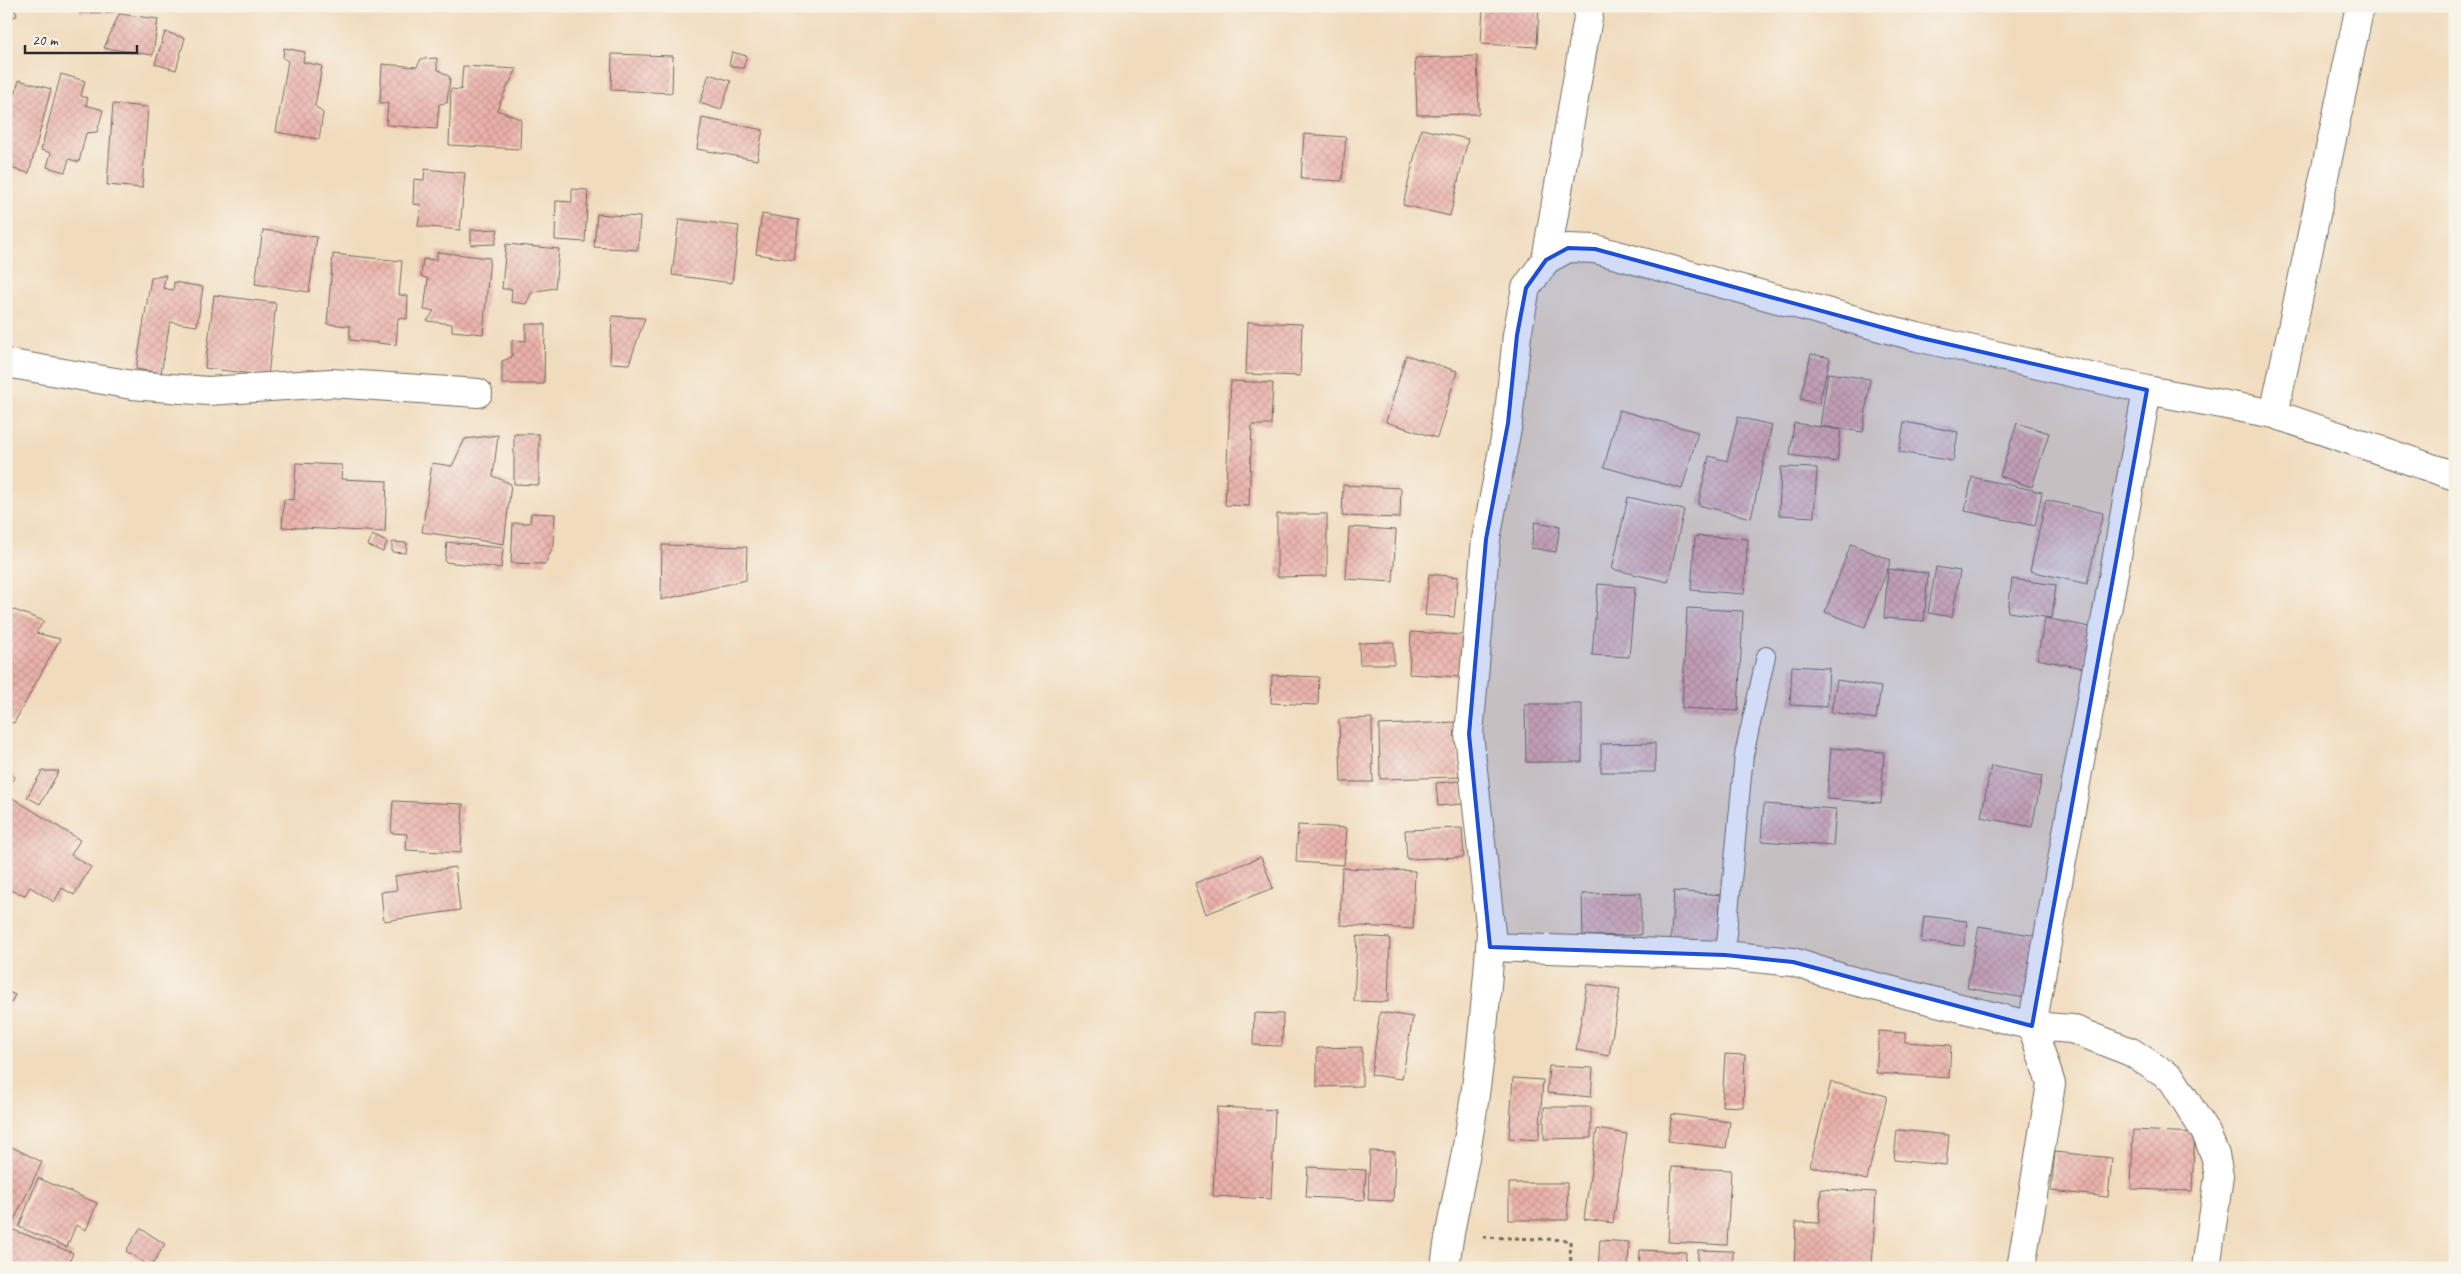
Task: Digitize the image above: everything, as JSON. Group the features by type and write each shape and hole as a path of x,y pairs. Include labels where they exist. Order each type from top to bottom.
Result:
{"street":[{"path":"1445,1268 1448,1236 1466,1152 1476,1086 1490,947 1490,924 1469,734 1471,690 1486,539 1508,423 1517,335 1526,288 1546,260 1590,6"},
{"path":"2274,414 2360,6"},
{"path":"1546,260 1568,248 1595,248 1917,337 2147,390 2274,414 2455,476"},
{"path":"6,363 132,385 208,391 331,383 478,393"},
{"path":"2021,1268 2051,1084 2032,1026 2147,390"},
{"path":"1490,947 1725,955 1794,962 1842,978 2032,1026 2072,1029 2131,1052 2172,1079 2206,1133 2218,1167 2206,1268"}],"lane":[{"path":"1725,955 1744,755 1766,656"}],"path":[{"path":"1448,1236 1570,1240 1570,1268"}],"highlighted area":[{"path":"1568,248 1595,249 1917,337 2147,390 2032,1026 1793,962 1725,955 1490,947 1469,734 1471,690 1486,539 1508,423 1517,335 1526,288 1546,260"}],"building":[{"path":"6,6 14,6 17,16 6,19"},
{"path":"82,6 115,6 115,12 79,13"},
{"path":"1483,6 1539,6 1537,47 1481,44"},
{"path":"119,14 158,19 153,55 104,48"},
{"path":"165,32 185,38 176,70 155,64"},
{"path":"284,48 305,52 303,62 322,66 315,106 323,113 319,139 276,132 288,61 283,58"},
{"path":"732,52 747,56 743,69 729,65"},
{"path":"612,54 673,56 672,93 611,90"},
{"path":"1477,56 1479,114 1417,115 1415,58"},
{"path":"437,58 437,69 450,77 447,103 439,104 437,129 386,125 388,103 380,103 382,64 417,67 421,59"},
{"path":"463,66 517,69 497,110 521,119 520,149 449,145 451,89 461,90"},
{"path":"61,74 85,81 81,96 88,98 86,105 103,110 97,132 86,133 79,162 69,159 65,172 47,167 51,153 41,150"},
{"path":"709,74 731,81 721,110 700,103"},
{"path":"19,80 51,89 29,173 6,167 6,128"},
{"path":"113,104 148,107 142,188 107,185"},
{"path":"702,118 763,130 757,160 697,149"},
{"path":"1421,129 1468,139 1450,216 1403,205"},
{"path":"1304,134 1346,137 1342,181 1301,179"},
{"path":"425,169 465,173 460,230 418,226 421,205 413,204 414,179 424,180"},
{"path":"572,189 588,190 585,242 555,240 556,201 572,202"},
{"path":"597,214 640,217 638,250 594,247"},
{"path":"762,214 799,220 794,260 756,254"},
{"path":"679,219 739,226 732,283 672,275"},
{"path":"498,229 495,244 471,245 471,230"},
{"path":"263,230 317,237 309,292 255,284"},
{"path":"506,244 559,249 555,288 532,292 526,304 511,302 512,289 502,289"},
{"path":"437,252 490,258 483,334 452,331 452,324 427,321 434,311 424,310 428,279 421,276 423,259 437,260"},
{"path":"333,254 402,261 399,295 408,296 407,319 398,318 396,345 350,340 350,326 327,324"},
{"path":"166,275 163,288 173,290 174,282 203,287 197,326 170,322 161,373 136,369 151,278"},
{"path":"214,295 276,303 268,376 205,368"},
{"path":"612,316 645,318 629,364 610,363"},
{"path":"1248,322 1302,324 1300,376 1246,374"},
{"path":"526,324 545,324 544,384 502,384 502,361 512,357 512,340 526,341"},
{"path":"1811,354 1830,358 1819,404 1800,399"},
{"path":"1406,355 1457,371 1437,438 1386,422"},
{"path":"1828,373 1870,379 1863,432 1820,426"},
{"path":"1231,381 1273,383 1271,425 1252,425 1249,506 1225,505"},
{"path":"1619,410 1698,432 1682,489 1604,467"},
{"path":"1738,417 1772,425 1751,518 1698,505 1709,456 1727,461"},
{"path":"1904,422 1958,432 1953,461 1899,452"},
{"path":"1794,423 1841,430 1837,462 1790,455"},
{"path":"2017,423 2049,433 2032,487 2000,476"},
{"path":"514,434 539,434 539,485 514,484"},
{"path":"498,435 493,476 511,484 504,544 422,532 432,463 452,466 465,439"},
{"path":"296,463 342,465 341,479 387,481 385,532 282,527 284,499 294,500"},
{"path":"1781,467 1817,468 1814,517 1779,515"},
{"path":"1972,477 2042,492 2035,526 1965,511"},
{"path":"1343,485 1401,488 1400,518 1342,516"},
{"path":"1628,497 1684,510 1668,582 1612,569"},
{"path":"2046,500 2103,513 2087,584 2030,571"},
{"path":"531,513 555,514 554,545 545,564 511,563 513,523 530,523"},
{"path":"1277,514 1327,514 1327,576 1277,577"},
{"path":"1535,522 1560,526 1556,552 1531,548"},
{"path":"1349,527 1396,530 1393,582 1346,579"},
{"path":"372,535 387,542 383,552 367,545"},
{"path":"1695,536 1748,539 1744,594 1691,590"},
{"path":"392,542 407,543 406,553 392,552"},
{"path":"447,542 503,548 501,568 445,562"},
{"path":"1851,544 1891,560 1865,627 1825,612"},
{"path":"662,545 747,547 746,580 661,600"},
{"path":"1936,567 1960,571 1952,617 1928,613"},
{"path":"1888,569 1928,573 1924,621 1884,618"},
{"path":"1429,574 1458,577 1454,617 1425,615"},
{"path":"2012,579 2056,585 2052,618 2008,612"},
{"path":"1598,584 1635,587 1629,657 1592,655"},
{"path":"6,607 44,621 36,633 60,639 14,723 6,721"},
{"path":"1687,608 1743,611 1738,711 1682,708"},
{"path":"2045,618 2090,627 2083,668 2037,659"},
{"path":"1411,632 1463,635 1461,677 1409,674"},
{"path":"1394,642 1394,664 1360,664 1359,643"},
{"path":"1792,666 1829,668 1827,707 1790,705"},
{"path":"1272,675 1319,677 1318,705 1271,703"},
{"path":"1837,680 1881,687 1876,719 1831,712"},
{"path":"1525,704 1582,704 1582,762 1526,762"},
{"path":"1372,718 1373,782 1341,782 1339,719"},
{"path":"1457,722 1459,777 1380,779 1379,725"},
{"path":"1655,743 1655,772 1601,772 1601,744"},
{"path":"1831,748 1884,752 1881,803 1827,799"},
{"path":"1991,766 2042,776 2032,827 1981,817"},
{"path":"6,771 15,777 6,791"},
{"path":"42,771 59,771 40,804 27,797"},
{"path":"1461,781 1463,804 1438,806 1436,783"},
{"path":"6,794 80,840 71,855 91,867 74,895 62,888 54,902 30,887 25,895 6,889"},
{"path":"393,801 463,804 461,853 406,850 407,834 391,833"},
{"path":"1764,804 1836,809 1833,846 1761,841"},
{"path":"1298,825 1347,828 1344,865 1296,862"},
{"path":"1462,828 1464,857 1407,859 1405,830"},
{"path":"1261,857 1273,888 1206,914 1195,883"},
{"path":"455,867 460,910 384,921 381,892 397,890 395,876"},
{"path":"1342,868 1415,871 1413,929 1340,925"},
{"path":"1674,891 1721,895 1717,950 1670,947"},
{"path":"1641,893 1641,935 1583,936 1582,894"},
{"path":"1924,916 1967,921 1964,946 1921,942"},
{"path":"1979,926 2037,936 2025,998 1967,988"},
{"path":"1357,936 1390,938 1388,1002 1354,1001"},
{"path":"1587,984 1620,989 1609,1056 1576,1050"},
{"path":"6,991 15,995 6,1013"},
{"path":"1380,1012 1413,1017 1402,1079 1371,1075"},
{"path":"1254,1013 1283,1014 1282,1046 1253,1045"},
{"path":"1879,1031 1905,1033 1905,1042 1951,1045 1949,1078 1876,1073"},
{"path":"1362,1047 1362,1086 1317,1087 1317,1048"},
{"path":"1725,1054 1745,1055 1743,1107 1722,1106"},
{"path":"1549,1066 1593,1068 1591,1097 1547,1093"},
{"path":"1513,1078 1543,1080 1539,1140 1509,1138"},
{"path":"1831,1082 1887,1096 1867,1180 1810,1166"},
{"path":"1217,1107 1275,1110 1271,1199 1213,1196"},
{"path":"1544,1107 1591,1107 1591,1138 1544,1139"},
{"path":"1672,1114 1730,1122 1726,1148 1668,1141"},
{"path":"1597,1129 1627,1134 1613,1223 1584,1219"},
{"path":"1897,1130 1949,1135 1946,1165 1894,1160"},
{"path":"2133,1130 2195,1133 2192,1191 2131,1189"},
{"path":"6,1144 42,1162 6,1237"},
{"path":"1370,1151 1395,1152 1393,1201 1368,1200"},
{"path":"2055,1152 2112,1158 2108,1197 2051,1191"},
{"path":"1308,1167 1366,1170 1364,1200 1306,1197"},
{"path":"1672,1167 1731,1170 1727,1245 1668,1242"},
{"path":"38,1178 97,1203 86,1230 76,1225 67,1247 19,1227"},
{"path":"1509,1183 1567,1183 1568,1220 1509,1220"},
{"path":"1821,1189 1876,1192 1872,1268 1794,1268 1796,1222 1819,1223"},
{"path":"140,1228 165,1244 151,1267 126,1251"},
{"path":"11,1229 73,1253 67,1268 6,1268 6,1242"},
{"path":"1600,1240 1629,1242 1628,1268 1598,1268"},
{"path":"1640,1250 1686,1252 1685,1268 1639,1268"},
{"path":"1698,1250 1733,1251 1733,1268 1697,1268"}]}
